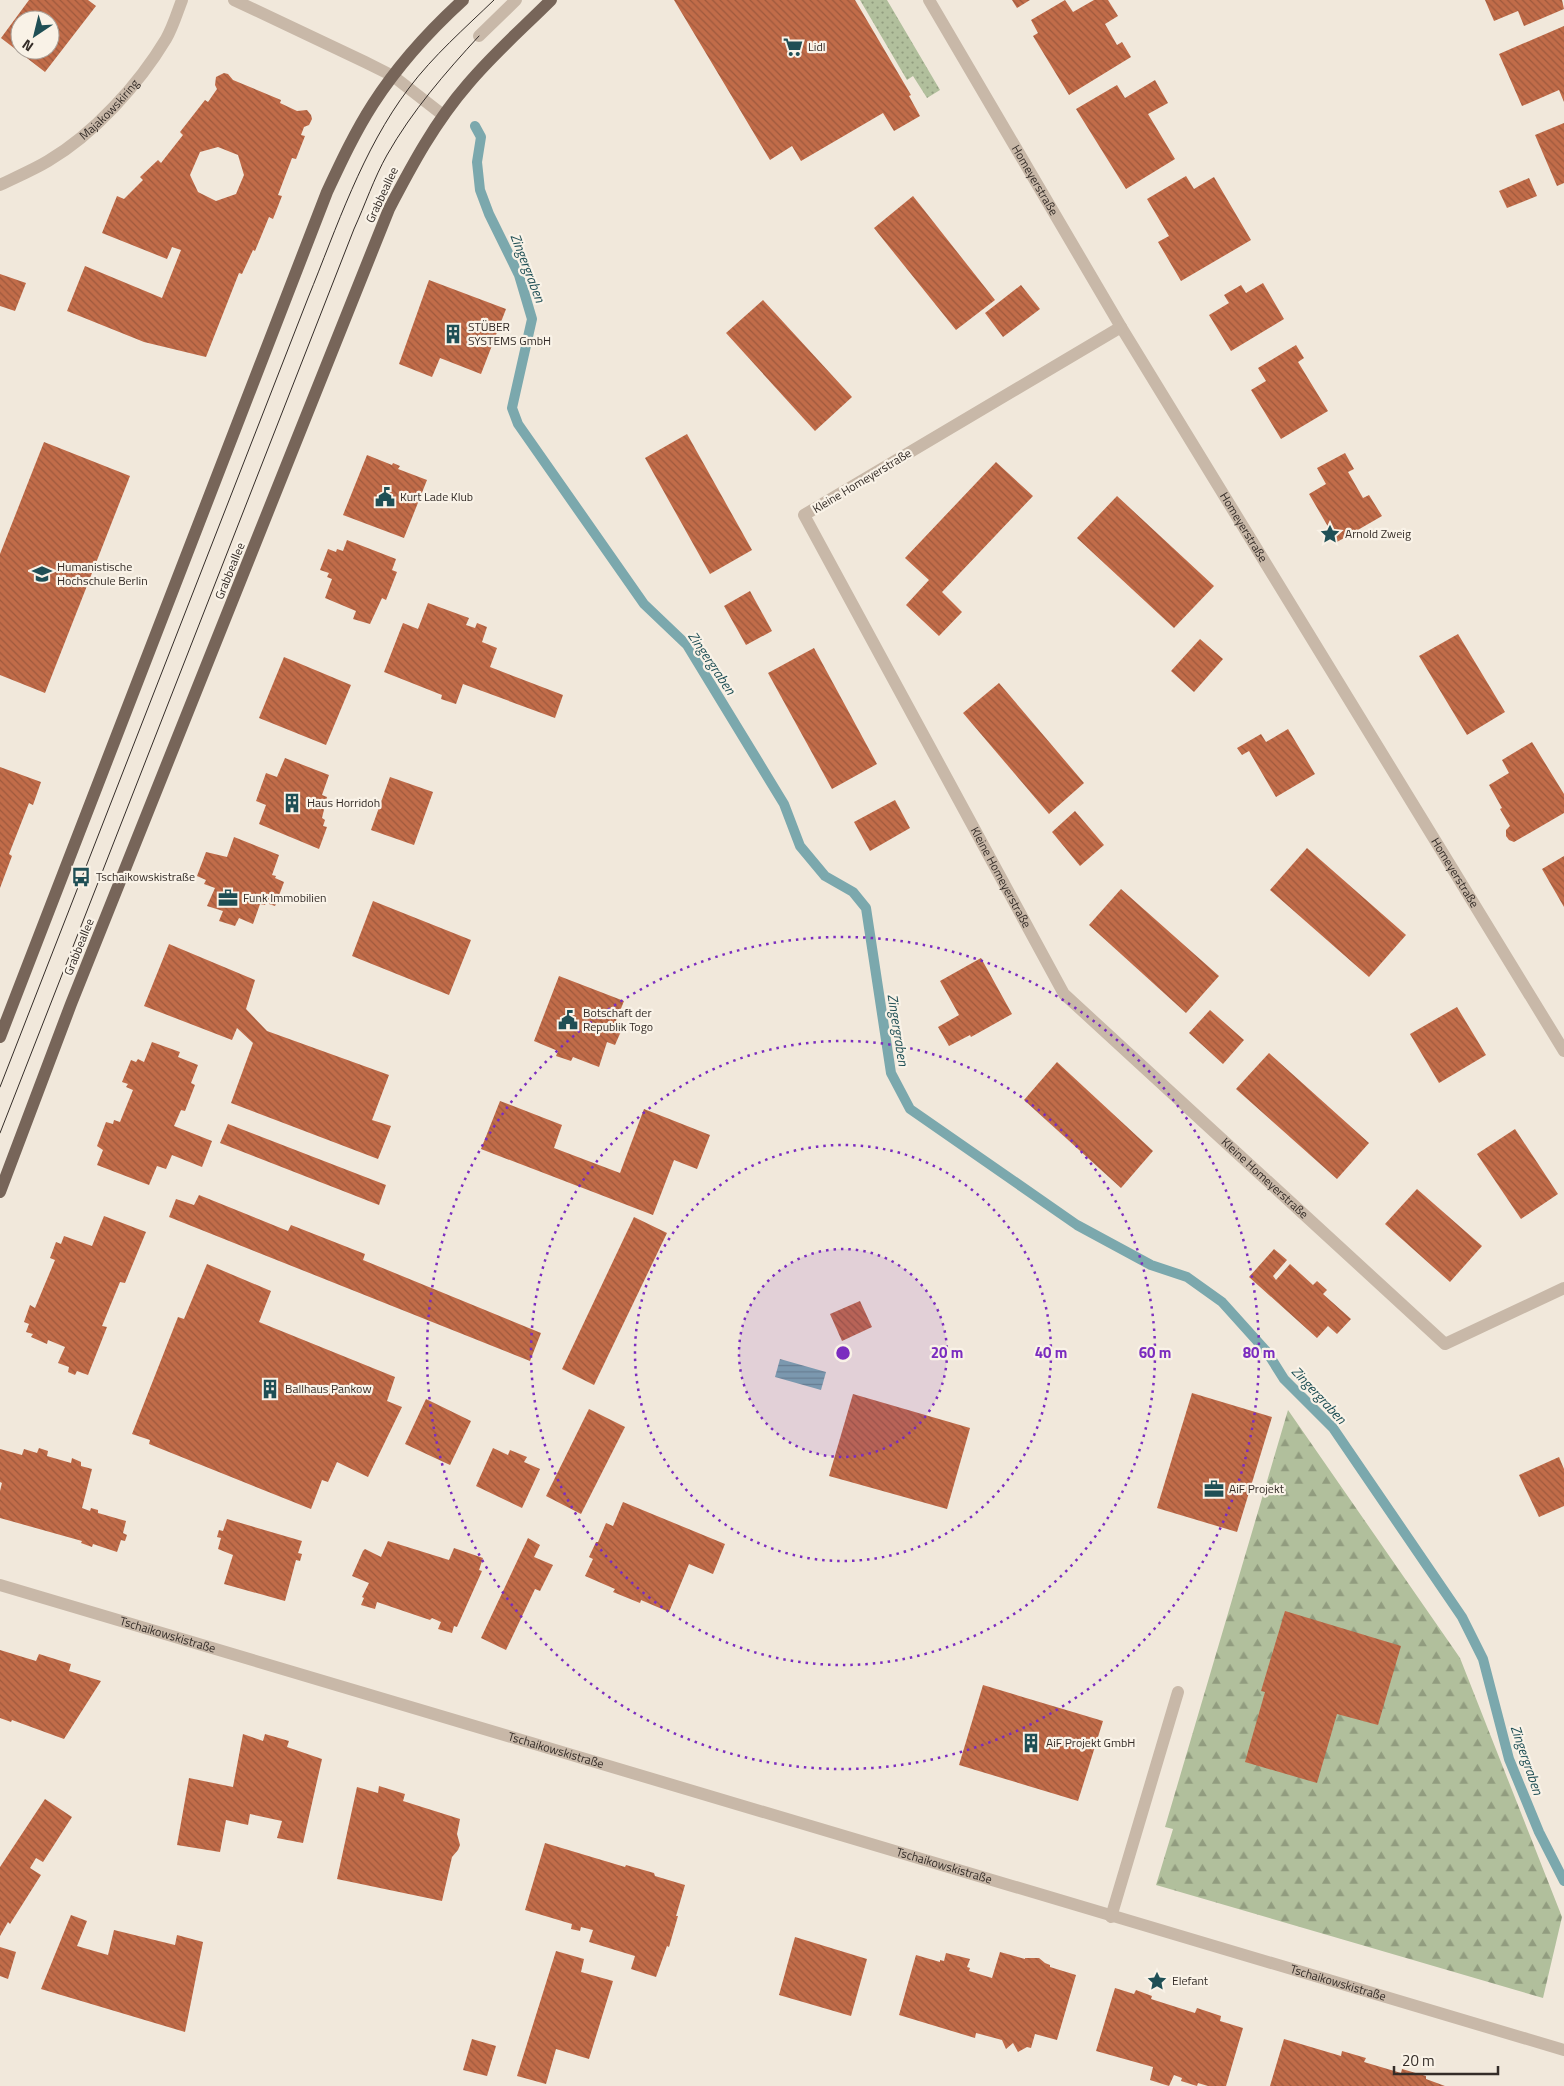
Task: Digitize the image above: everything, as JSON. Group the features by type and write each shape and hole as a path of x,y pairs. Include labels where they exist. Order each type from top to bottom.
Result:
{"main road":[{"path":"0,1037 327,192 353,137 392,76 433,28 462,0"},
{"name":"Grabbeallee","path":"0,1192 71,1004 389,209 414,159 443,115 468,82 551,0"}],"street":[{"name":"Majakowskiring","path":"0,185 49,160 71,146 106,114 142,74 167,37 182,0"},
{"path":"234,0 392,76 443,115"},
{"path":"479,36 516,0"},
{"name":"Homeyerstraße","path":"929,0 1122,327 1564,1052"},
{"name":"Kleine Homeyerstraße","path":"1122,327 804,515 1064,994 1445,1344 1564,1288"},
{"name":"Tschaikowskistraße","path":"0,1585 1111,1917 1564,2050"},
{"path":"1111,1917 1178,1692"}],"green space":[{"path":"860,0 887,0 940,90 927,98 913,76 907,80"},
{"path":"1288,1410 1460,1658 1562,1917 1543,1998 1156,1885 1173,1829 1165,1827"}],"water":[{"path":"780,1359 826,1372 821,1390 775,1377"}],"building":[{"path":"29,0 88,0 96,6 60,53 60,10 22,10"},
{"name":"Lidl","path":"674,0 855,0 911,95 909,96 920,116 894,131 883,113 801,161 792,146 770,160"},
{"path":"1012,0 1030,0 1017,8"},
{"path":"1065,0 1073,12 1094,0 1108,0 1118,16 1105,24 1117,45 1122,42 1131,57 1069,95 1033,36 1038,33 1031,20"},
{"path":"1485,0 1562,0 1564,9 1524,26 1518,11 1494,21"},
{"path":"10,26 10,45 1,38"},
{"path":"1564,26 1564,102 1559,90 1522,106 1499,54"},
{"path":"29,60 54,60 45,72"},
{"path":"224,73 228,74 233,80 281,100 280,103 297,111 307,110 312,119 309,125 304,127 301,135 305,136 296,159 292,158 278,195 282,196 273,219 269,217 255,251 253,250 242,274 239,273 206,357 144,342 67,311 85,266 162,298 181,250 172,247 167,259 102,233 117,196 124,199 143,180 140,177 158,160 161,163 183,135 180,132 205,100 208,102 217,89 215,85 216,77","holes":["218,147 238,155 244,175 236,194 216,201 198,192 190,175 200,152"]},
{"path":"1155,80 1168,103 1148,114 1175,159 1126,189 1076,109 1117,85 1125,98"},
{"path":"1564,123 1564,183 1557,186 1535,135"},
{"path":"1186,176 1194,189 1214,177 1251,240 1181,281 1158,242 1169,236 1147,199"},
{"path":"1529,178 1537,196 1507,208 1499,191"},
{"path":"913,196 995,300 956,330 874,228"},
{"path":"0,274 26,283 15,311 0,306"},
{"name":"STÜBER SYSTEMS GmbH","path":"429,280 506,309 481,374 440,358 432,377 399,364"},
{"path":"1263,283 1284,319 1231,351 1209,315 1229,303 1224,295 1241,285 1246,293"},
{"path":"1021,285 1040,309 1003,337 985,313"},
{"path":"763,300 852,397 815,431 726,333"},
{"path":"1296,345 1304,358 1298,362 1328,411 1281,439 1251,390 1266,381 1258,368"},
{"path":"687,434 752,550 710,574 645,458"},
{"path":"44,442 130,476 45,693 0,675 0,554"},
{"path":"1345,453 1354,469 1348,472 1363,498 1369,495 1382,516 1337,542 1309,494 1326,484 1317,468"},
{"name":"Kurt Lade Klub","path":"367,455 392,465 393,463 400,466 398,469 427,480 404,538 343,515"},
{"path":"996,462 1033,496 942,592 962,612 939,636 906,605 929,580 905,558"},
{"path":"1117,496 1214,586 1174,628 1077,538"},
{"path":"347,540 396,559 392,570 397,572 386,600 382,598 370,624 353,619 356,611 325,598 332,579 327,577 329,573 320,570 328,549 336,552 337,549 343,551"},
{"path":"750,591 772,631 746,645 724,606"},
{"path":"428,603 469,618 466,625 475,628 477,623 487,627 482,642 497,648 490,667 563,695 555,718 463,684 456,704 441,699 442,695 384,672 403,623 418,629"},
{"path":"1458,634 1505,712 1467,735 1419,656"},
{"path":"1200,639 1223,659 1194,692 1171,671"},
{"path":"814,648 877,764 832,789 768,673"},
{"path":"284,657 351,685 326,745 259,718"},
{"path":"999,683 1084,783 1049,814 963,713"},
{"path":"1288,729 1315,774 1276,797 1249,751 1242,755 1237,748 1261,734 1266,742"},
{"path":"1532,742 1564,794 1564,813 1514,842 1506,836 1506,830 1510,826 1489,785 1509,773 1502,760"},
{"name":"Haus Horridoh","path":"285,758 329,775 322,795 327,797 322,818 325,820 323,826 327,827 319,849 259,824 266,805 256,801 266,773 277,777"},
{"path":"0,767 41,782 33,805 29,803 9,854 12,856 0,888"},
{"path":"390,777 433,792 414,845 371,830"},
{"path":"895,800 910,828 870,851 854,822"},
{"path":"1075,811 1104,845 1080,866 1052,832"},
{"path":"234,837 279,855 272,875 284,882 275,906 266,903 265,905 260,904 253,924 239,918 235,926 219,921 223,911 207,906 215,888 204,884 206,880 197,876 206,852 227,857"},
{"path":"1307,848 1406,935 1369,977 1270,890"},
{"path":"1564,856 1564,907 1542,869"},
{"path":"1121,889 1219,976 1186,1013 1089,925"},
{"path":"373,901 471,940 449,995 352,956"},
{"path":"169,944 255,980 246,1009 267,1031 389,1075 372,1120 391,1126 378,1159 231,1103 253,1043 237,1028 232,1040 144,1006"},
{"path":"981,958 1012,1014 971,1037 970,1035 949,1046 938,1027 959,1015 940,981"},
{"path":"559,976 624,1001 614,1026 622,1029 615,1045 607,1042 599,1067 573,1057 571,1061 556,1056 558,1051 534,1041"},
{"path":"1457,1007 1486,1055 1439,1083 1410,1034"},
{"path":"1210,1010 1244,1040 1223,1064 1189,1033"},
{"path":"152,1042 180,1052 178,1057 198,1065 191,1083 195,1085 185,1111 181,1110 174,1126 212,1141 202,1167 172,1155 166,1169 157,1166 149,1185 97,1165 103,1150 97,1146 106,1122 113,1124 114,1120 120,1122 133,1090 126,1087 128,1084 122,1082 131,1060 136,1062 138,1059 144,1062"},
{"path":"1269,1053 1369,1143 1337,1179 1236,1089"},
{"path":"1057,1062 1153,1151 1121,1188 1024,1100"},
{"path":"500,1101 562,1125 554,1148 620,1173 644,1109 710,1135 697,1169 674,1160 653,1215 481,1149"},
{"path":"228,1124 386,1185 379,1205 220,1143"},
{"path":"1515,1129 1558,1194 1521,1219 1477,1154"},
{"path":"1417,1189 1482,1246 1450,1282 1385,1224"},
{"path":"199,1195 288,1231 291,1225 365,1254 363,1260 541,1333 530,1361 169,1217 176,1199 194,1205"},
{"path":"104,1216 146,1232 125,1283 120,1282 102,1326 107,1327 88,1375 77,1371 75,1375 68,1372 69,1367 58,1363 65,1347 48,1340 47,1344 31,1337 33,1334 26,1332 29,1324 24,1322 30,1305 35,1308 55,1260 50,1258 56,1242 61,1244 64,1236 92,1246"},
{"path":"634,1217 667,1233 594,1385 562,1369"},
{"path":"1274,1249 1287,1260 1273,1276 1276,1280 1290,1264 1313,1285 1317,1281 1327,1290 1323,1294 1351,1319 1337,1334 1328,1326 1317,1338 1249,1277"},
{"name":"Ballhaus Pankow","path":"207,1264 271,1291 259,1322 395,1377 387,1401 402,1407 368,1477 337,1462 328,1482 322,1480 311,1509 149,1444 150,1440 132,1434 178,1317 184,1319"},
{"path":"860,1301 872,1327 842,1341 830,1314"},
{"path":"1192,1393 1272,1417 1237,1532 1157,1508"},
{"path":"853,1394 970,1428 947,1509 829,1476"},
{"path":"426,1399 471,1421 450,1465 405,1444"},
{"path":"589,1409 625,1427 581,1514 546,1496"},
{"path":"39,1448 48,1451 47,1456 71,1463 72,1458 81,1462 81,1466 92,1469 82,1508 90,1511 91,1508 98,1510 98,1513 126,1521 123,1533 127,1535 125,1541 121,1540 117,1552 93,1544 92,1547 81,1543 82,1541 0,1518 0,1491 2,1483 0,1482 0,1449 22,1455 24,1449 37,1453"},
{"path":"493,1448 508,1455 510,1450 527,1457 524,1462 540,1469 522,1508 476,1486"},
{"path":"1559,1457 1564,1469 1564,1506 1539,1517 1519,1475"},
{"path":"623,1502 725,1544 713,1574 689,1564 669,1612 641,1600 640,1603 613,1592 615,1589 585,1576 593,1559 589,1557 596,1542 598,1542 606,1523 613,1526"},
{"path":"227,1519 302,1541 298,1553 302,1554 300,1561 296,1560 285,1601 224,1584 233,1555 218,1549 221,1538 217,1537 219,1530 223,1531"},
{"path":"528,1538 540,1545 534,1557 553,1565 540,1591 535,1589 506,1650 481,1638"},
{"path":"388,1541 449,1560 454,1548 483,1558 479,1570 482,1571 457,1627 454,1626 452,1633 438,1629 441,1622 432,1618 430,1620 377,1602 375,1609 361,1605 364,1598 362,1597 369,1583 352,1576 365,1549 381,1557"},
{"path":"1285,1611 1401,1646 1378,1725 1337,1714 1317,1783 1245,1762 1265,1692 1261,1691"},
{"path":"0,1650 36,1661 39,1654 71,1664 69,1671 101,1681 64,1739 12,1720 11,1722 0,1718"},
{"name":"AiF Projekt GmbH","path":"983,1685 1103,1721 1078,1801 959,1765"},
{"path":"243,1734 263,1741 265,1734 289,1741 287,1747 322,1759 303,1843 277,1838 282,1821 250,1814 248,1825 226,1820 220,1852 177,1845 189,1778 233,1787"},
{"path":"379,1786 405,1794 403,1801 460,1819 457,1834 460,1845 452,1857 442,1901 337,1879 357,1787 378,1793"},
{"path":"45,1799 72,1817 43,1862 36,1858 30,1868 41,1875 10,1924 8,1922 0,1936 0,1867"},
{"path":"545,1843 625,1867 626,1865 654,1873 655,1876 685,1885 669,1947 667,1946 656,1977 631,1969 635,1956 589,1942 593,1930 581,1927 580,1931 571,1929 572,1924 525,1910"},
{"path":"71,1915 87,1921 77,1946 108,1955 114,1930 175,1945 177,1935 203,1942 185,2032 41,1989"},
{"path":"795,1937 867,1959 851,2016 779,1995"},
{"path":"0,1947 16,1952 8,1979 0,1976"},
{"path":"556,1951 584,1959 581,1972 613,1981 589,2059 556,2049 546,2084 517,2076"},
{"path":"1000,1952 1025,1959 1039,1958 1050,1965 1050,1967 1076,1975 1057,2040 1035,2034 1031,2048 1027,2047 1018,2052 1013,2043 1006,2049 1002,2040 976,2033 975,2038 899,2015 916,1955 940,1962 940,1960 944,1961 946,1953 970,1959 967,1967 970,1968 969,1971 992,1978"},
{"path":"1115,1988 1134,1994 1136,1990 1152,1996 1151,1999 1195,2013 1197,2008 1221,2016 1220,2021 1243,2028 1226,2086 1208,2086 1198,2083 1197,2086 1181,2081 1182,2078 1174,2075 1169,2086 1150,2080 1153,2067 1096,2051"},
{"path":"472,2039 496,2046 487,2076 463,2070"},
{"path":"1284,2039 1341,2056 1342,2051 1366,2058 1364,2062 1401,2073 1402,2069 1426,2076 1426,2079 1445,2086 1270,2086"}],"waterway":[{"name":"Zingergraben","path":"475,126 481,137 477,162 480,190 489,214 519,275 532,319 512,408 518,424 644,604 687,645 784,804 800,846 825,876 853,892 866,908 891,1073 910,1109 1077,1225 1151,1265 1187,1277 1222,1302 1267,1352 1284,1379 1333,1428 1462,1617 1483,1659 1509,1759 1539,1832 1564,1881"}],"tram line":[{"path":"0,1087 308,298 364,163 392,112 418,76 494,0"},
{"path":"0,1133 374,182 387,155 418,108 479,36"}],"place":[{"name":"Lidl","path":"793,47"},
{"name":"STÜBER SYSTEMS GmbH","path":"453,334"},
{"name":"Kurt Lade Klub","path":"385,497"},
{"name":"Arnold Zweig","path":"1330,534"},
{"name":"Humanistische Hochschule Berlin","path":"42,574"},
{"name":"Haus Horridoh","path":"292,803"},
{"name":"Tschaikowskistraße","path":"81,877"},
{"name":"Funk Immobilien","path":"228,898"},
{"name":"Botschaft der Republik Togo","path":"568,1020"},
{"name":"Ballhaus Pankow","path":"270,1389"},
{"name":"AiF Projekt","path":"1214,1489"},
{"name":"AiF Projekt GmbH","path":"1031,1743"},
{"name":"Elefant","path":"1157,1981"}]}
